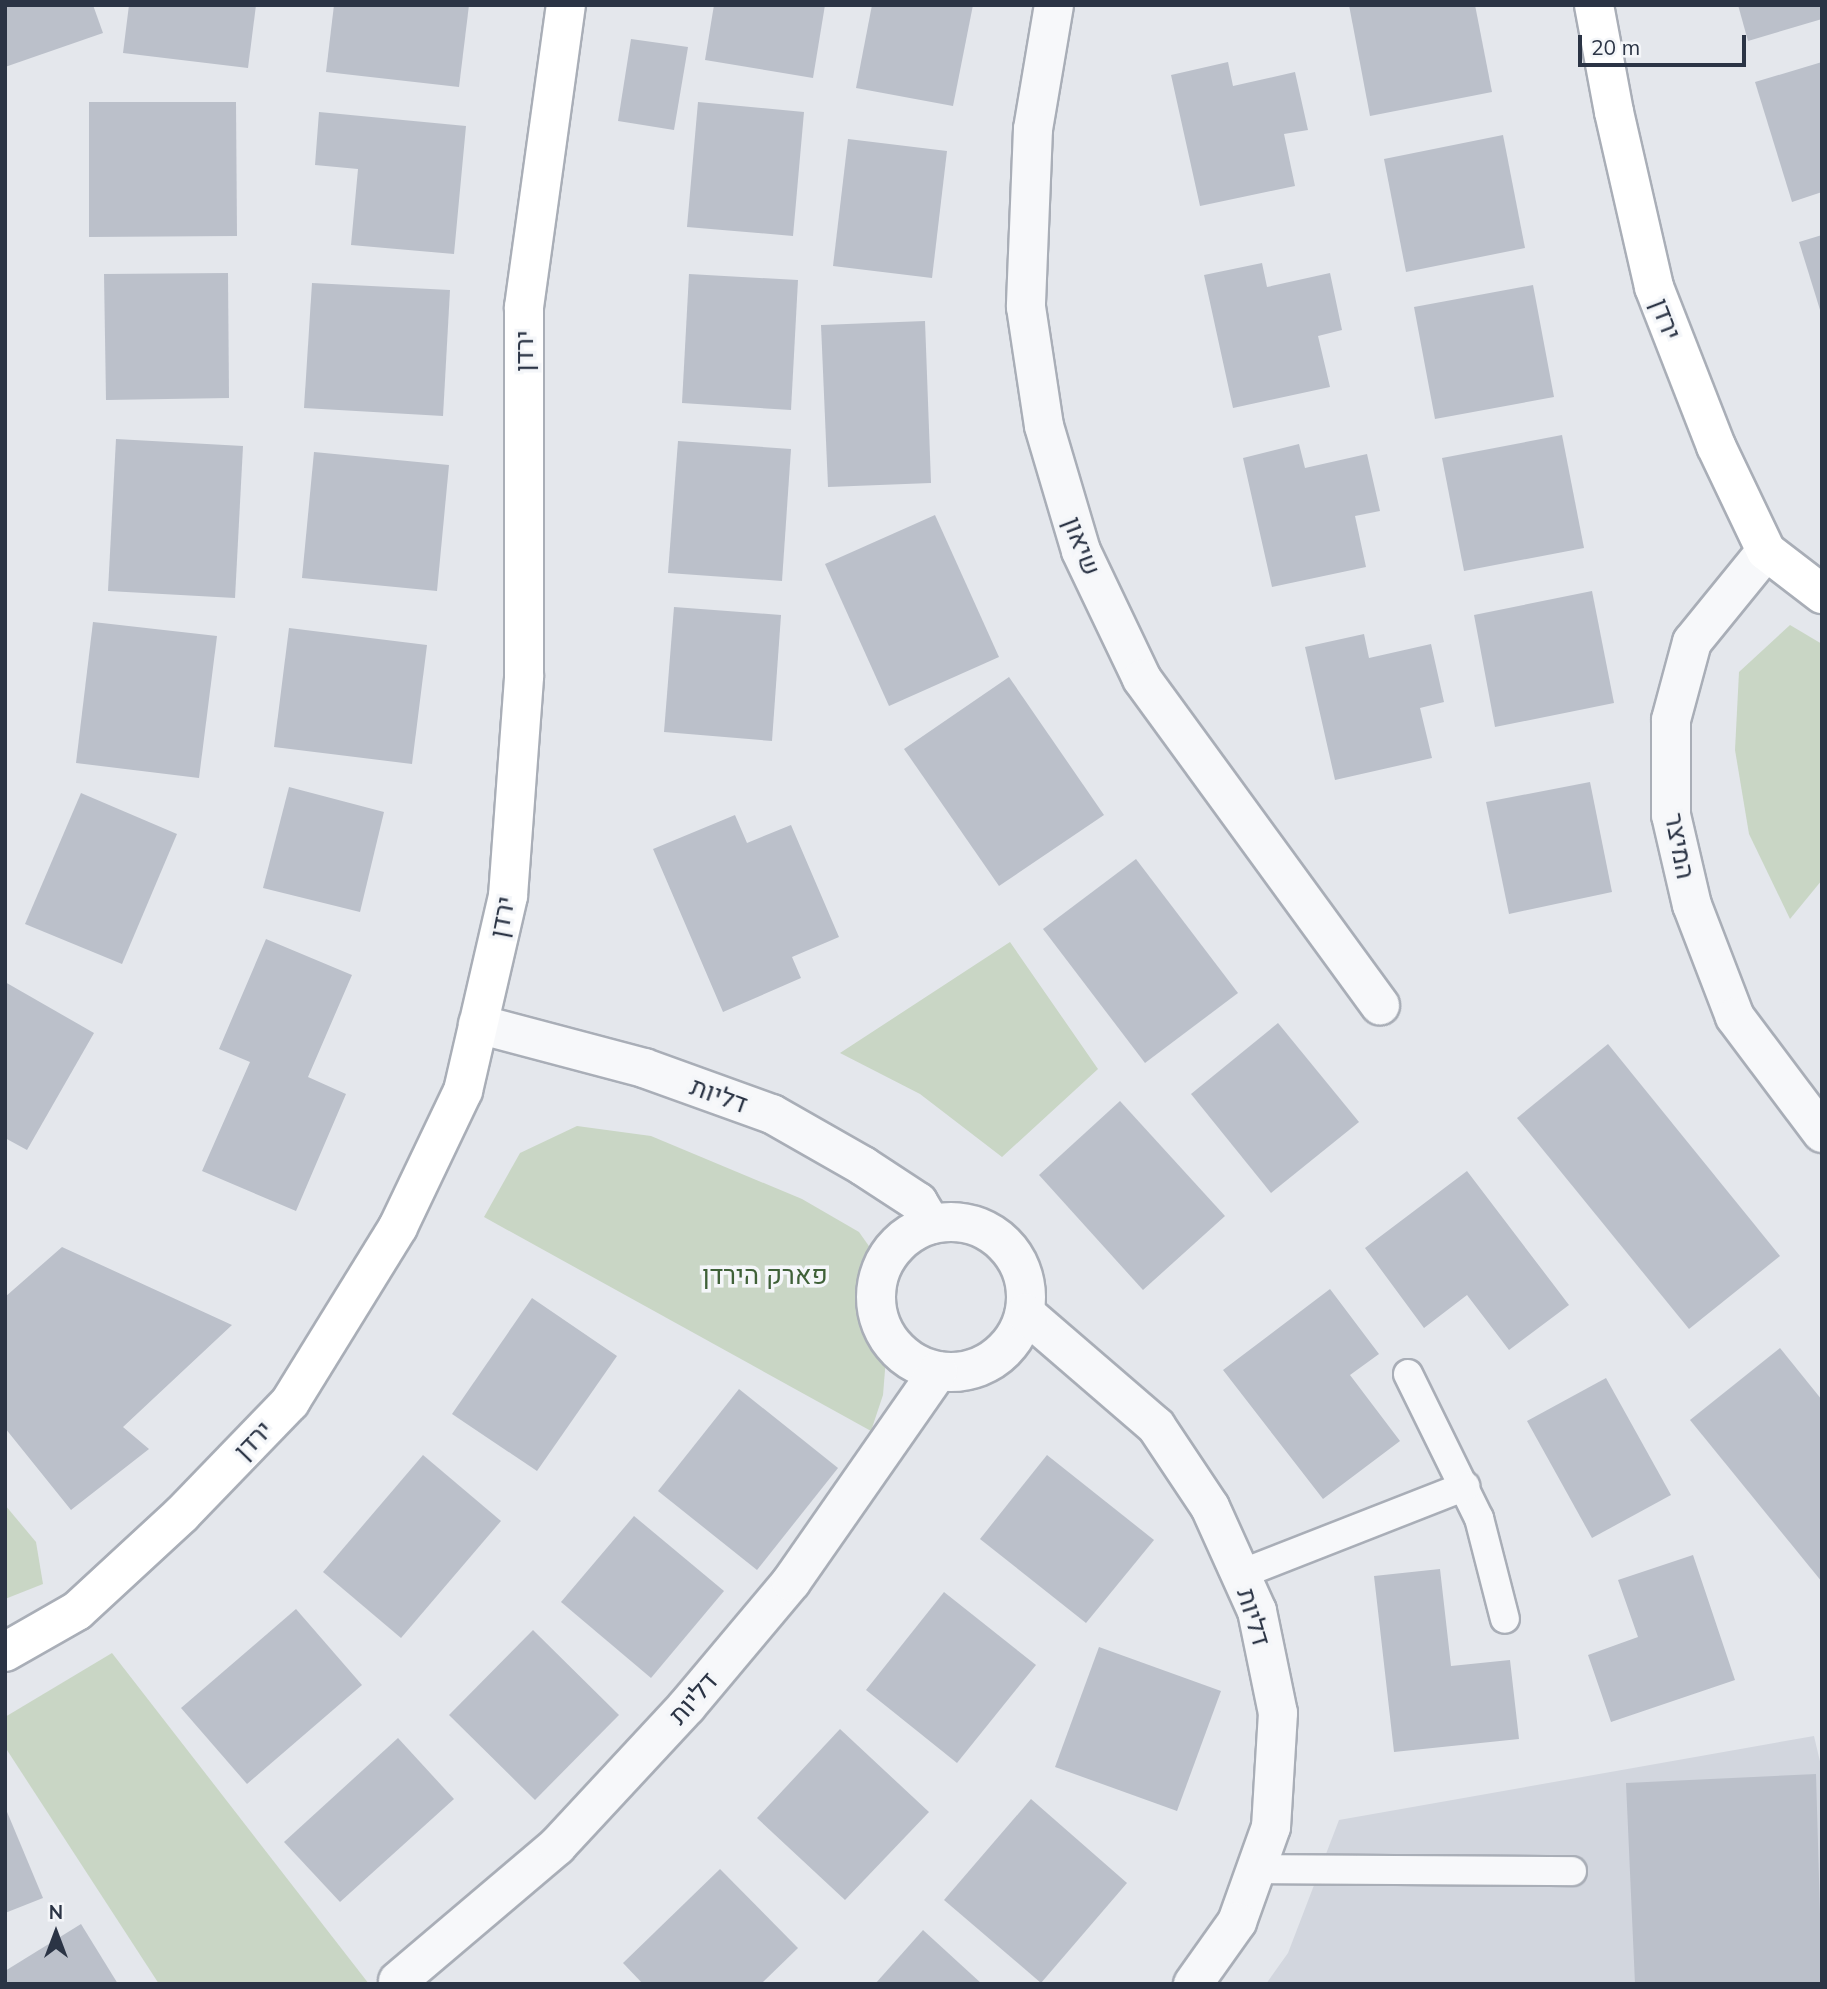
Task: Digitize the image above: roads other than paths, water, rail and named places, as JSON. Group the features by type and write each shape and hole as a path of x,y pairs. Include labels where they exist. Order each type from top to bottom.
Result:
{"street":[{"name":"ירדן","path":"5,1652 77,1611 182,1514 290,1402 398,1227 463,1091 508,896 524,676 524,307 566,5"},
{"name":"שיאון","path":"1054,5 1033,129 1026,307 1044,426 1081,551 1142,679 1380,1005"},
{"name":"ירדן","path":"1594,5 1614,112 1654,288 1716,446 1766,551 1822,594"},
{"name":"המיצר","path":"1766,551 1692,642 1671,720 1671,814 1692,905 1735,1017 1822,1133"},
{"name":"דליות","path":"478,1024 644,1068 772,1115 863,1166 918,1202 931,1224"},
{"path":"954,1221 980,1227 1003,1241 1018,1261 1027,1286 1026,1313 1020,1329 1004,1351 983,1366 957,1372 939,1371 914,1363 893,1346 880,1323 876,1304 878,1278 889,1255 907,1235 931,1224 954,1221"},
{"name":"דליות","path":"1026,1313 1156,1426 1210,1507 1257,1611 1278,1713 1270,1828 1237,1922 1193,1984"},
{"name":"דליות","path":"398,1981 557,1846 687,1706 791,1582 939,1371"}],"lane":[{"path":"1408,1374 1479,1518 1505,1619"},
{"path":"1241,1574 1465,1486"},
{"path":"1256,1869 1572,1871"}],"park label":[{"name":"פארק הירדן","path":"765,1275"}]}
